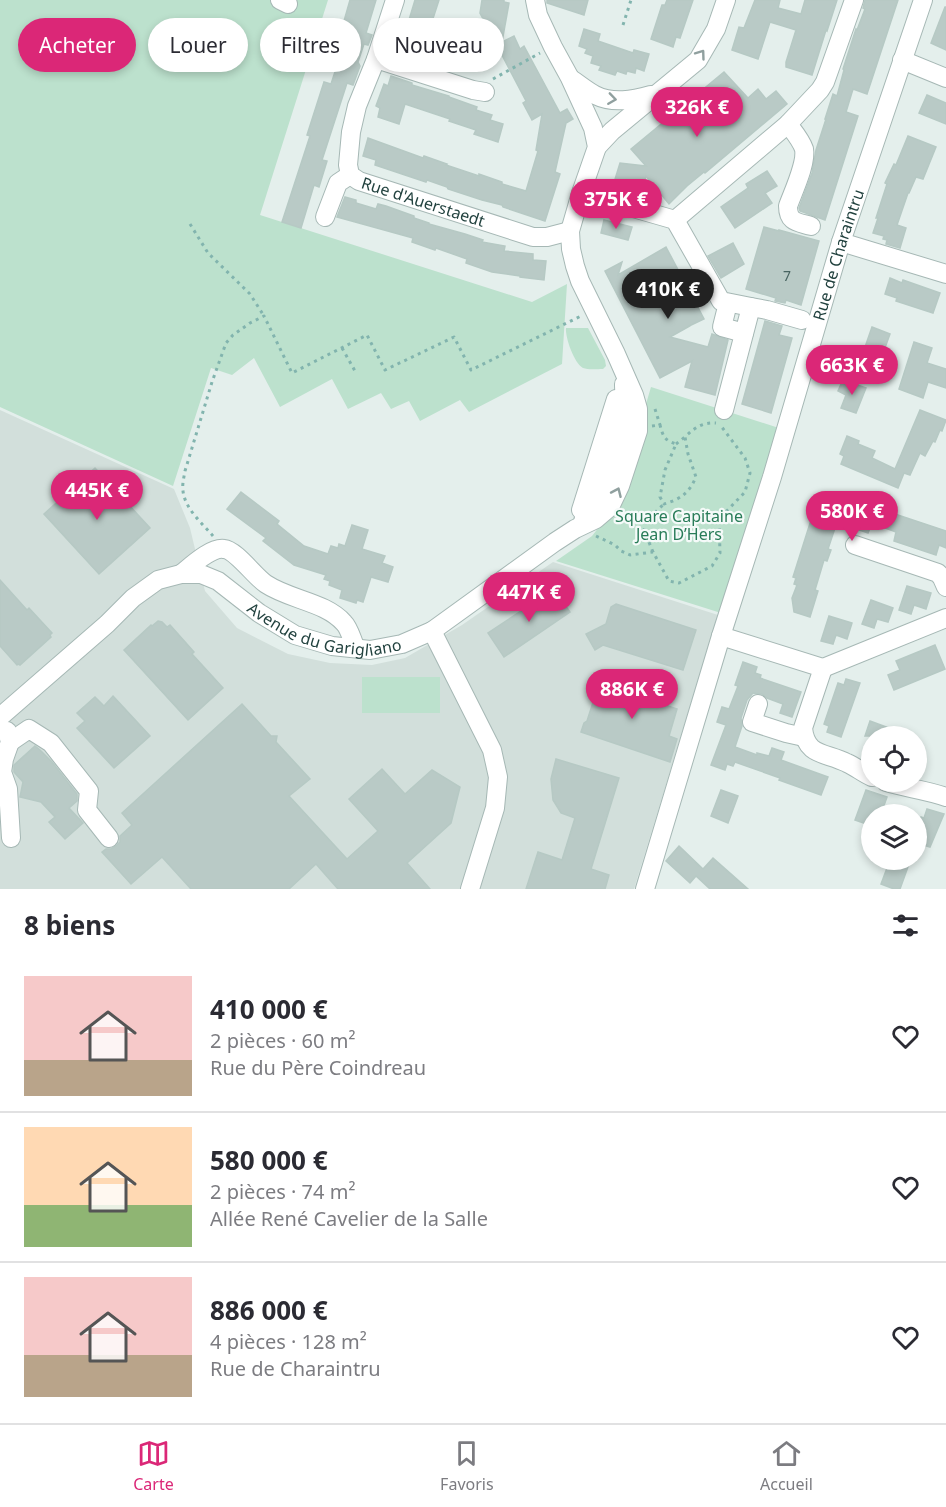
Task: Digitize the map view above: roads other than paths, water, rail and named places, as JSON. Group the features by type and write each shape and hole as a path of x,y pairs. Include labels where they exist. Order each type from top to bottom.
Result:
{"street":[{"name":"Rue d'Auerstaedt","path":"389,18 395,0"},
{"path":"535,0 538,15 593,128 597,147"},
{"path":"575,529 596,519 610,507 620,486 638,427 638,409 616,354 580,281 571,249 570,231 597,147 612,131 698,60 716,29 726,0"},
{"path":"675,220 788,124 820,90 825,82 854,0"},
{"name":"Rue de Charaintru","path":"646,889 841,242 923,0"},
{"path":"902,60 946,78"},
{"name":"Rue d'Auerstaedt","path":"373,66 357,106 351,132 348,165 350,175 358,181 533,237 547,237 570,231"},
{"path":"418,72 479,91"},
{"path":"570,78 595,95 613,101 635,100 658,93"},
{"path":"788,124 801,142 804,152 803,163 788,206 788,214 792,220 812,226"},
{"path":"325,217 338,183 350,175"},
{"path":"581,193 675,220 721,301 802,320"},
{"path":"841,242 946,274"},
{"path":"728,303 722,327 744,333"},
{"path":"724,410 751,307"},
{"path":"575,529 595,505 613,453 624,414 624,375"},
{"name":"Avenue du Garigliano","path":"0,718 133,598 158,580 181,574 201,574 218,581 259,613 295,635 332,646 370,650 402,644 432,631 575,529"},
{"path":"855,545 938,573 946,587"},
{"path":"181,574 218,549 230,550 266,584 328,610 345,624 356,648"},
{"path":"721,636 823,668 946,618"},
{"path":"432,631 492,750 498,777 495,808 470,889"},
{"path":"823,668 803,728 804,737 812,750 861,771"},
{"path":"758,704 752,722 804,737"},
{"path":"0,718 7,729 10,741 2,772 8,789 11,838"},
{"path":"10,741 29,729 51,743 89,790 87,810 109,838"},
{"path":"927,791 946,797"}],"park label":[{"name":"Square Capitaine Jean D’Hers","path":"679,525"}]}
